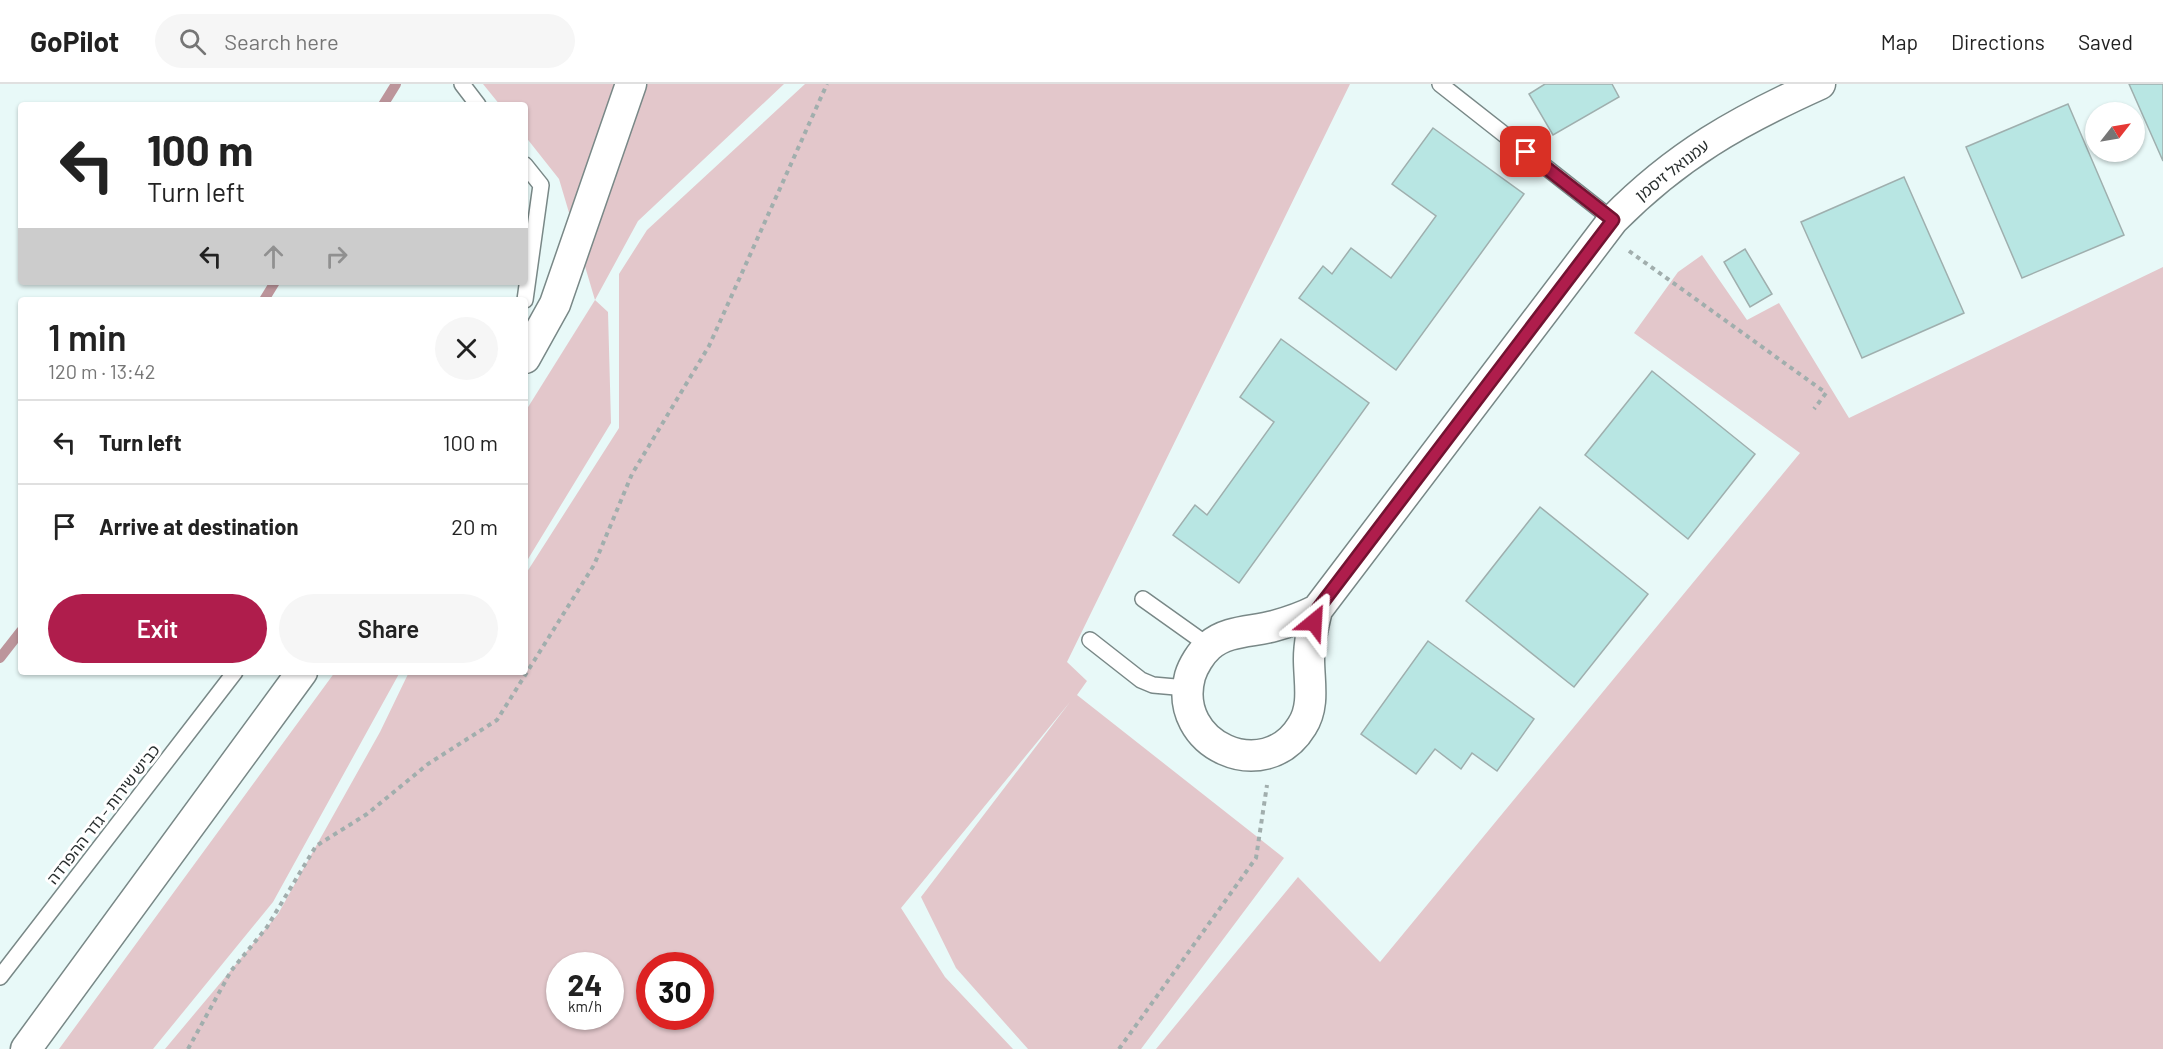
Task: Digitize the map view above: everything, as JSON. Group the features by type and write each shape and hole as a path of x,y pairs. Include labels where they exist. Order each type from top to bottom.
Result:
{"street":[{"path":"528,353 555,304 631,84"},
{"name":"עמנואל זיסמן","path":"1317,610 1608,226 1648,184 1707,142 1758,112 1820,84"},
{"path":"1317,610 1310,652 1310,706 1302,726 1288,742 1271,752 1250,756 1228,753 1210,742 1198,729 1189,710 1187,688 1193,667 1209,646 1227,635 1272,627 1317,610"},
{"path":"26,1049 300,675"}],"lane":[{"path":"462,84 476,102"},
{"path":"1440,84 1608,226"},
{"path":"528,169 541,185 528,278"},
{"path":"1143,599 1209,646"},
{"path":"1090,640 1140,680 1154,685 1187,688"},
{"name":"כביש שירות - גדר ההפרדה","path":"0,977 233,675"}],"path":[{"path":"528,671 594,565 632,474 709,346 826,84"},
{"path":"1608,226 1826,393 1814,409"},
{"path":"188,1049 231,971 267,927 316,846 367,814 428,764 497,720 526,675"},
{"path":"1119,1049 1256,858 1271,752"}],"shaded area":[{"path":"483,84 784,84 638,221 595,300 559,179 528,140 528,102 498,102"},
{"path":"805,84 1350,84 1067,662 1087,681 1077,695 1284,858 1141,1049 1028,1049 956,968 921,897 1070,702 901,908 945,977 1013,1049 165,1049 278,914 380,732 408,675 528,675 528,570 619,428 619,274 647,230"},
{"path":"1702,255 1747,320 1779,303 1849,418 2163,267 2163,1049 1156,1049 1298,877 1380,962 1800,453 1634,333 1678,272"},
{"path":"595,300 608,312 611,423 528,559 528,407"},
{"path":"333,675 398,675 273,902 153,1049 59,1049"}],"building":[{"path":"1545,84 1612,84 1619,97 1553,135 1529,94"},
{"path":"2129,84 2163,84 2163,161 2145,120 2145,102 2137,102"},
{"path":"2068,104 2085,144 2085,162 2093,162 2124,235 2022,278 1966,147"},
{"path":"1433,128 1524,194 1396,370 1299,298 1323,266 1332,274 1351,248 1391,278 1436,216 1392,184"},
{"path":"1904,177 1964,313 1862,358 1801,222"},
{"path":"1745,249 1772,294 1750,307 1724,262"},
{"path":"1281,339 1369,403 1239,583 1173,535 1195,505 1207,515 1274,422 1240,397"},
{"path":"1652,371 1755,454 1688,539 1585,455"},
{"path":"1540,507 1648,594 1574,687 1466,601"},
{"path":"1428,641 1534,719 1497,771 1472,753 1461,769 1435,749 1416,774 1361,734"}],"waterway":[{"path":"385,102 396,84"},
{"path":"266,297 273,285"},
{"path":"0,658 18,635"}],"route":[{"path":"1314,622 1317,610 1613,220 1526,152"}]}
